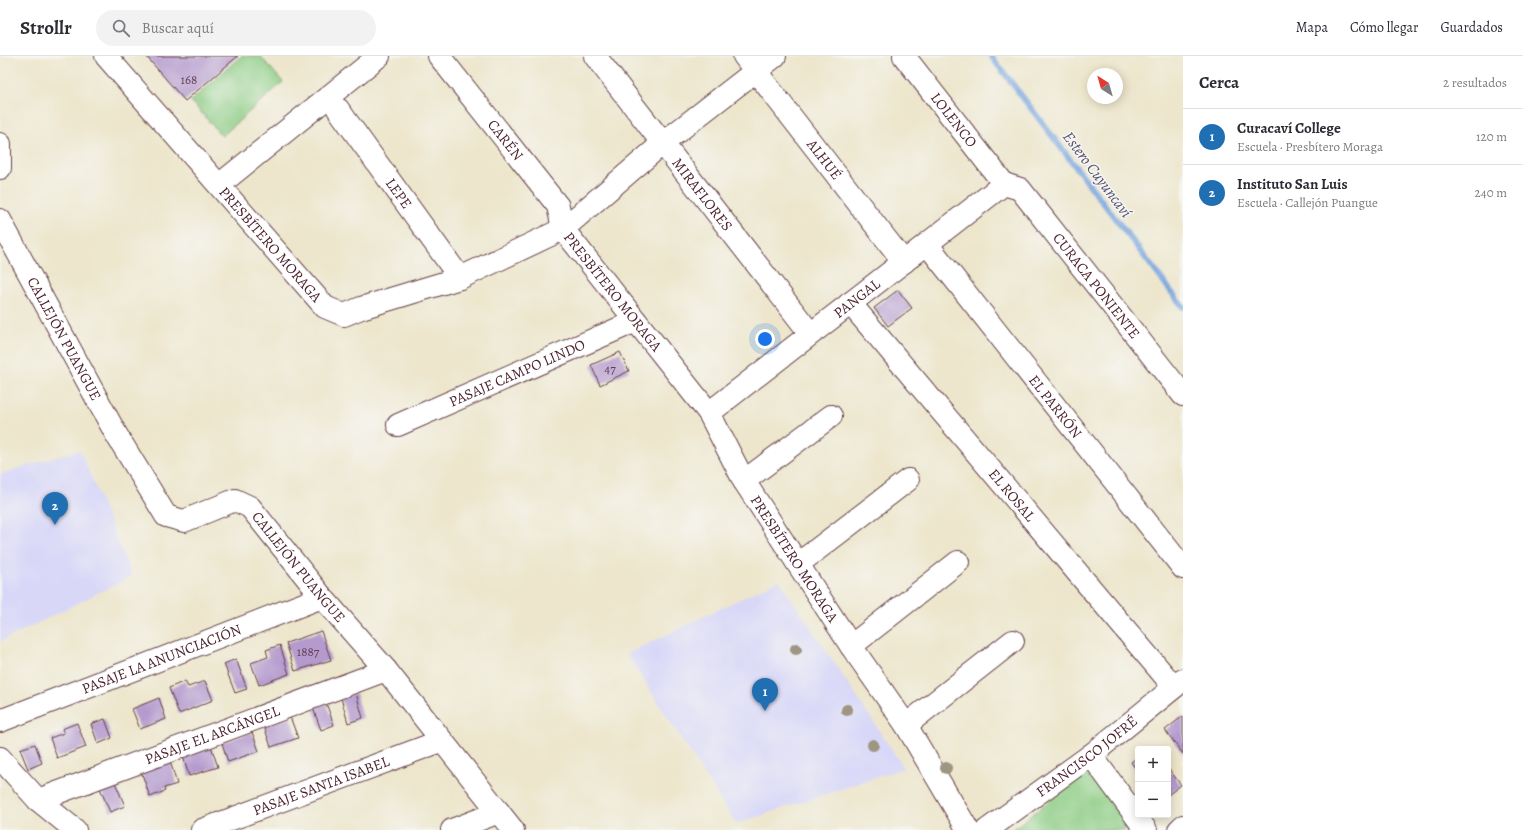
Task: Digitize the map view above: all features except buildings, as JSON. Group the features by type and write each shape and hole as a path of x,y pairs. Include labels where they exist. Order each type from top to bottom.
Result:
{"street":[{"name":"PRESBÍTERO MORAGA","path":"106,56 220,185 324,308 344,315 361,308 460,278 563,228 710,413 744,481 851,646 906,725 968,830"},
{"path":"220,185 379,56"},
{"name":"CARÉN","path":"439,56 558,206 563,228"},
{"name":"MIRAFLORES","path":"595,56 810,334"},
{"path":"563,228 663,143 750,63 775,56"},
{"name":"LOLENCO","path":"904,56 1004,184"},
{"name":"ALHUÉ","path":"750,63 904,262"},
{"name":"LEPE","path":"338,109 460,278"},
{"path":"0,144 0,168"},
{"name":"PANGAL","path":"710,413 1004,184"},
{"name":"CURACA PONIENTE","path":"1004,184 1020,189 1183,395"},
{"name":"CALLEJÓN PUANGUE","path":"0,220 116,434 166,516 184,521 235,500 250,507 322,597 386,670 513,830"},
{"name":"EL PARRÓN","path":"927,244 1183,568"},
{"name":"EL ROSAL","path":"850,303 1178,683"},
{"name":"PASAJE CAMPO LINDO","path":"398,425 636,321"},
{"path":"744,481 831,416"},
{"path":"798,564 908,480"},
{"path":"851,646 958,562"},
{"name":"PASAJE LA ANUNCIACIÓN","path":"0,721 322,597"},
{"path":"906,725 1013,641"},
{"name":"PASAJE EL ARCÁNGEL","path":"38,800 386,670"},
{"name":"FRANCISCO JOFRÉ","path":"988,830 1091,756 1178,683"},
{"name":"PASAJE SANTA ISABEL","path":"202,830 441,741"},
{"path":"1091,756 1146,830"},
{"path":"0,758 38,800 75,830"},
{"path":"452,830 499,812"},
{"path":"1179,830 1183,826"}],"shaded area":[{"path":"80,450 132,576 0,642 0,474"},
{"path":"779,580 904,768 736,824 627,654"}],"green space":[{"path":"241,56 260,56 283,82 222,136 191,101"},
{"path":"1092,768 1140,830 1012,830"}],"waterway":[{"name":"Estero Cuyuncaví","path":"991,56 1183,307"}],"place":[{"name":"Instituto San Luis","path":"55,525"},
{"name":"Curacaví College","path":"765,711"}]}
